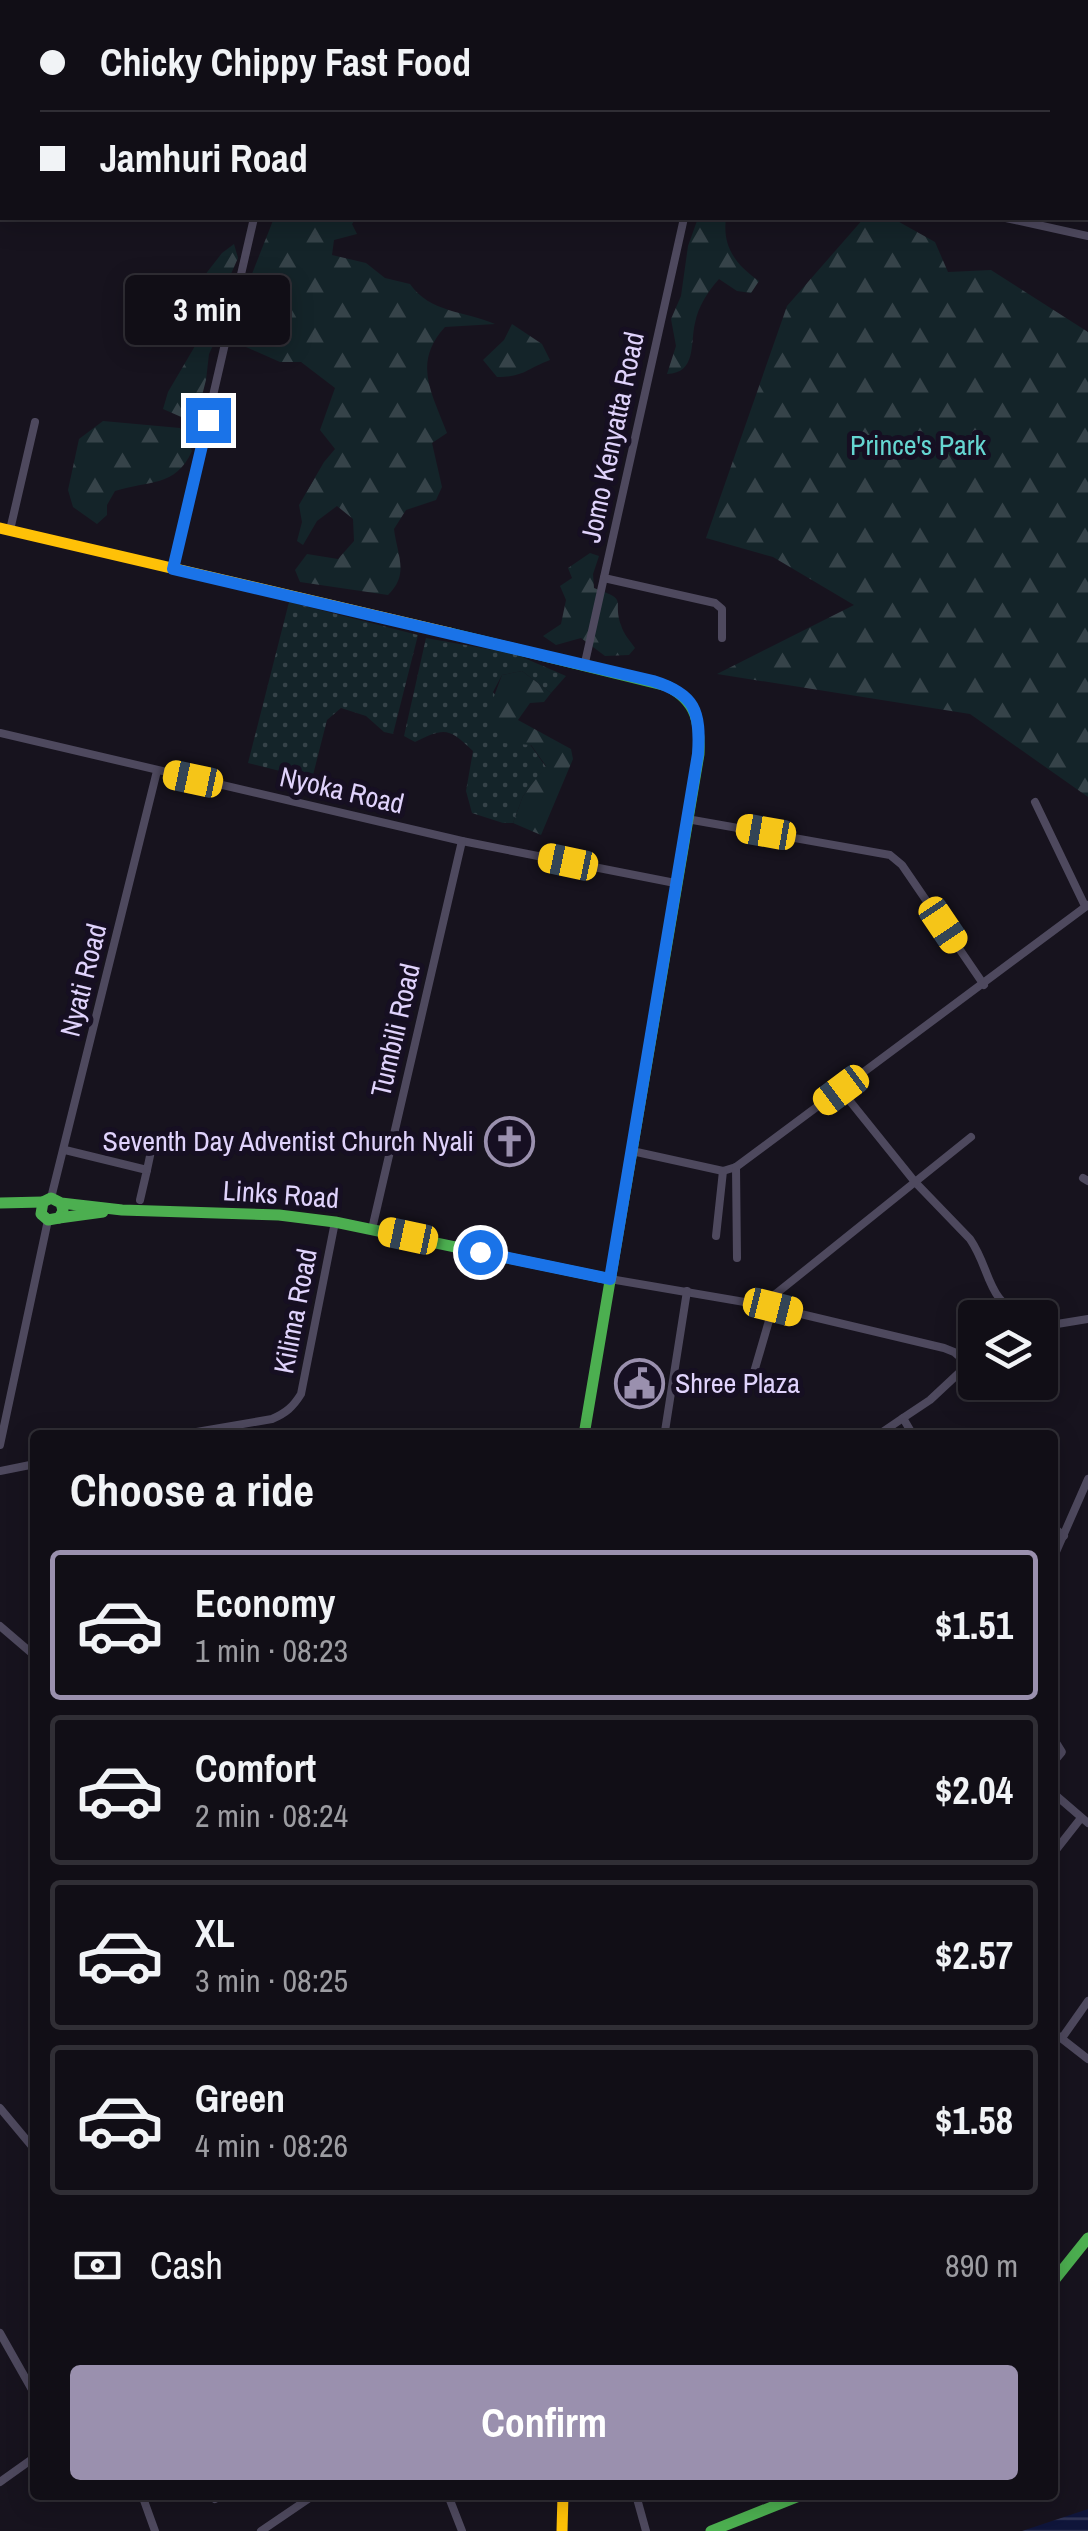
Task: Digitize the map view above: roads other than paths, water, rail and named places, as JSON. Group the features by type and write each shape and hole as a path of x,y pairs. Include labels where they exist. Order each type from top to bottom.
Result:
{"main road":[{"path":"5,529 653,681 684,695 694,706 700,734 585,1430"},
{"name":"Links Road","path":"0,1204 279,1215 372,1229 610,1279"},
{"path":"1058,2271 1088,2238"},
{"path":"563,2500 563,2526"},
{"path":"711,2531 789,2500"}],"street":[{"path":"173,569 254,220"},
{"name":"Jomo Kenyatta Road","path":"584,667 684,220"},
{"path":"1015,220 1088,236"},
{"path":"5,529 34,422"},
{"path":"604,578 720,606 722,638"},
{"name":"Nyoka Road","path":"0,733 462,840 675,883"},
{"name":"Nyati Road","path":"0,1444 64,1150 156,771"},
{"path":"632,1151 724,1171 736,1167 1086,905 1035,802"},
{"path":"687,819 890,855 902,865 984,985"},
{"name":"Tumbili Road","path":"372,1229 462,840"},
{"path":"841,1090 915,1182 970,1239 999,1300"},
{"path":"762,1304 972,1136"},
{"path":"140,1200 154,1138"},
{"path":"64,1150 147,1170"},
{"path":"736,1167 737,1258"},
{"path":"716,1236 724,1171"},
{"name":"Kilima Road","path":"208,1430 272,1419 290,1410 302,1394 335,1222"},
{"path":"610,1279 762,1304 958,1354"},
{"path":"664,1430 687,1291"},
{"path":"754,1372 773,1307"},
{"path":"1058,1324 1088,1320"},
{"path":"885,1430 930,1400 958,1374"},
{"path":"903,1418 909,1430"},
{"path":"0,1471 30,1465"},
{"path":"1058,1554 1088,1479"},
{"path":"1058,1531 1064,1536"},
{"path":"0,1626 30,1652"},
{"path":"1058,1797 1085,1821 1058,1849"},
{"path":"1062,2038 1088,2002"},
{"path":"1058,2035 1088,2059"},
{"path":"0,2108 30,2144"},
{"path":"0,2333 30,2385"},
{"path":"0,2482 30,2461"},
{"path":"144,2500 155,2531"},
{"path":"261,2531 307,2500"},
{"path":"450,2500 462,2531"},
{"path":"637,2500 646,2531"}],"place":[{"name":"Seventh Day Adventist Church Nyali","path":"509,1141"},
{"name":"Shree Plaza","path":"640,1383"}],"park label":[{"name":"Prince's Park","path":"918,445"}]}
